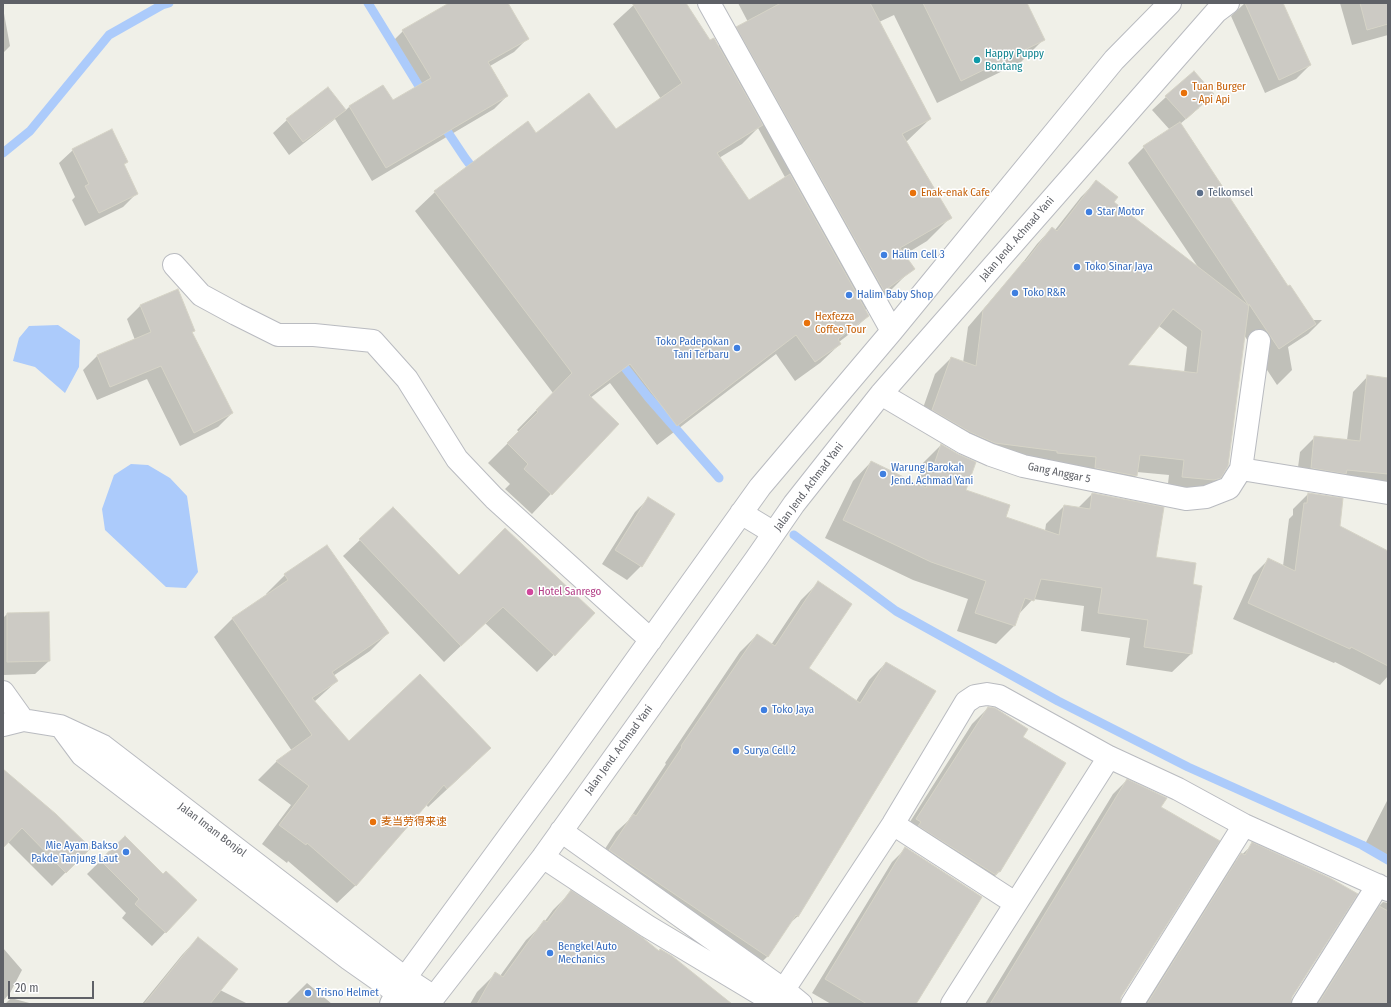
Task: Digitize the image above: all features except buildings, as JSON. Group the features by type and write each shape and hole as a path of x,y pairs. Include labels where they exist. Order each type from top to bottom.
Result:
{"street":[{"path":"709,3 892,331"},
{"path":"401,995 650,640 760,487 892,331 1114,60 1170,3"},
{"name":"Jalan Jend. Achmad Yani","path":"432,1001 544,857 794,504 881,394 1216,12 1228,3"},
{"path":"174,265 201,295 278,335 314,335 373,341 407,379 457,459 494,498 650,640"},
{"path":"1259,341 1241,469 1388,493"},
{"name":"Gang Anggar 5","path":"881,394 964,443 991,456 1023,466 1186,499 1206,498 1229,488 1241,469"},
{"path":"741,513 774,533"},
{"path":"3,692 13,723 60,726 82,755 349,959 401,995 432,1001"},
{"path":"779,999 893,824 966,702 975,696 987,694 999,696 1110,757 1178,789 1244,825 1383,887 1303,1004"},
{"path":"952,1004 1015,903 1110,757"},
{"path":"893,824 1015,903"},
{"path":"1132,1004 1244,825"},
{"path":"561,831 779,999"},
{"path":"544,857 647,926 779,999 801,1004"}],"water":[{"path":"58,325 80,340 79,367 65,393 35,367 13,361 19,338 29,326"},
{"path":"131,464 148,465 170,478 187,496 198,572 186,588 166,587 105,530 102,509 114,475"}],"waterway":[{"path":"3,153 30,131 109,35 162,5 169,3"},
{"path":"368,3 425,96"},
{"path":"441,122 477,174"},
{"path":"618,359 648,397 719,478"},
{"path":"794,535 896,611 1058,701 1188,767 1362,845 1388,860"}],"place":[{"name":"Happy Puppy Bontang","path":"977,60"},
{"name":"Tuan Burger - Api Api","path":"1184,93"},
{"name":"Enak-enak Cafe","path":"913,193"},
{"name":"Telkomsel","path":"1200,193"},
{"name":"Star Motor","path":"1089,212"},
{"name":"Halim Cell 3","path":"884,255"},
{"name":"Toko Sinar Jaya","path":"1077,267"},
{"name":"Toko R&R","path":"1015,293"},
{"name":"Halim Baby Shop","path":"849,295"},
{"name":"Hexfezza Coffee Tour","path":"807,323"},
{"name":"Toko Padepokan Tani Terbaru","path":"737,348"},
{"name":"Warung Barokah Jend. Achmad Yani","path":"883,474"},
{"name":"Hotel Sanrego","path":"530,592"},
{"name":"Toko Jaya","path":"764,710"},
{"name":"Surya Cell 2","path":"736,751"},
{"name":"麦当劳得来速","path":"373,822"},
{"name":"Mie Ayam Bakso Pakde Tanjung Laut","path":"126,852"},
{"name":"Bengkel Auto Mechanics","path":"550,953"},
{"name":"Trisno Helmet","path":"308,993"}]}
